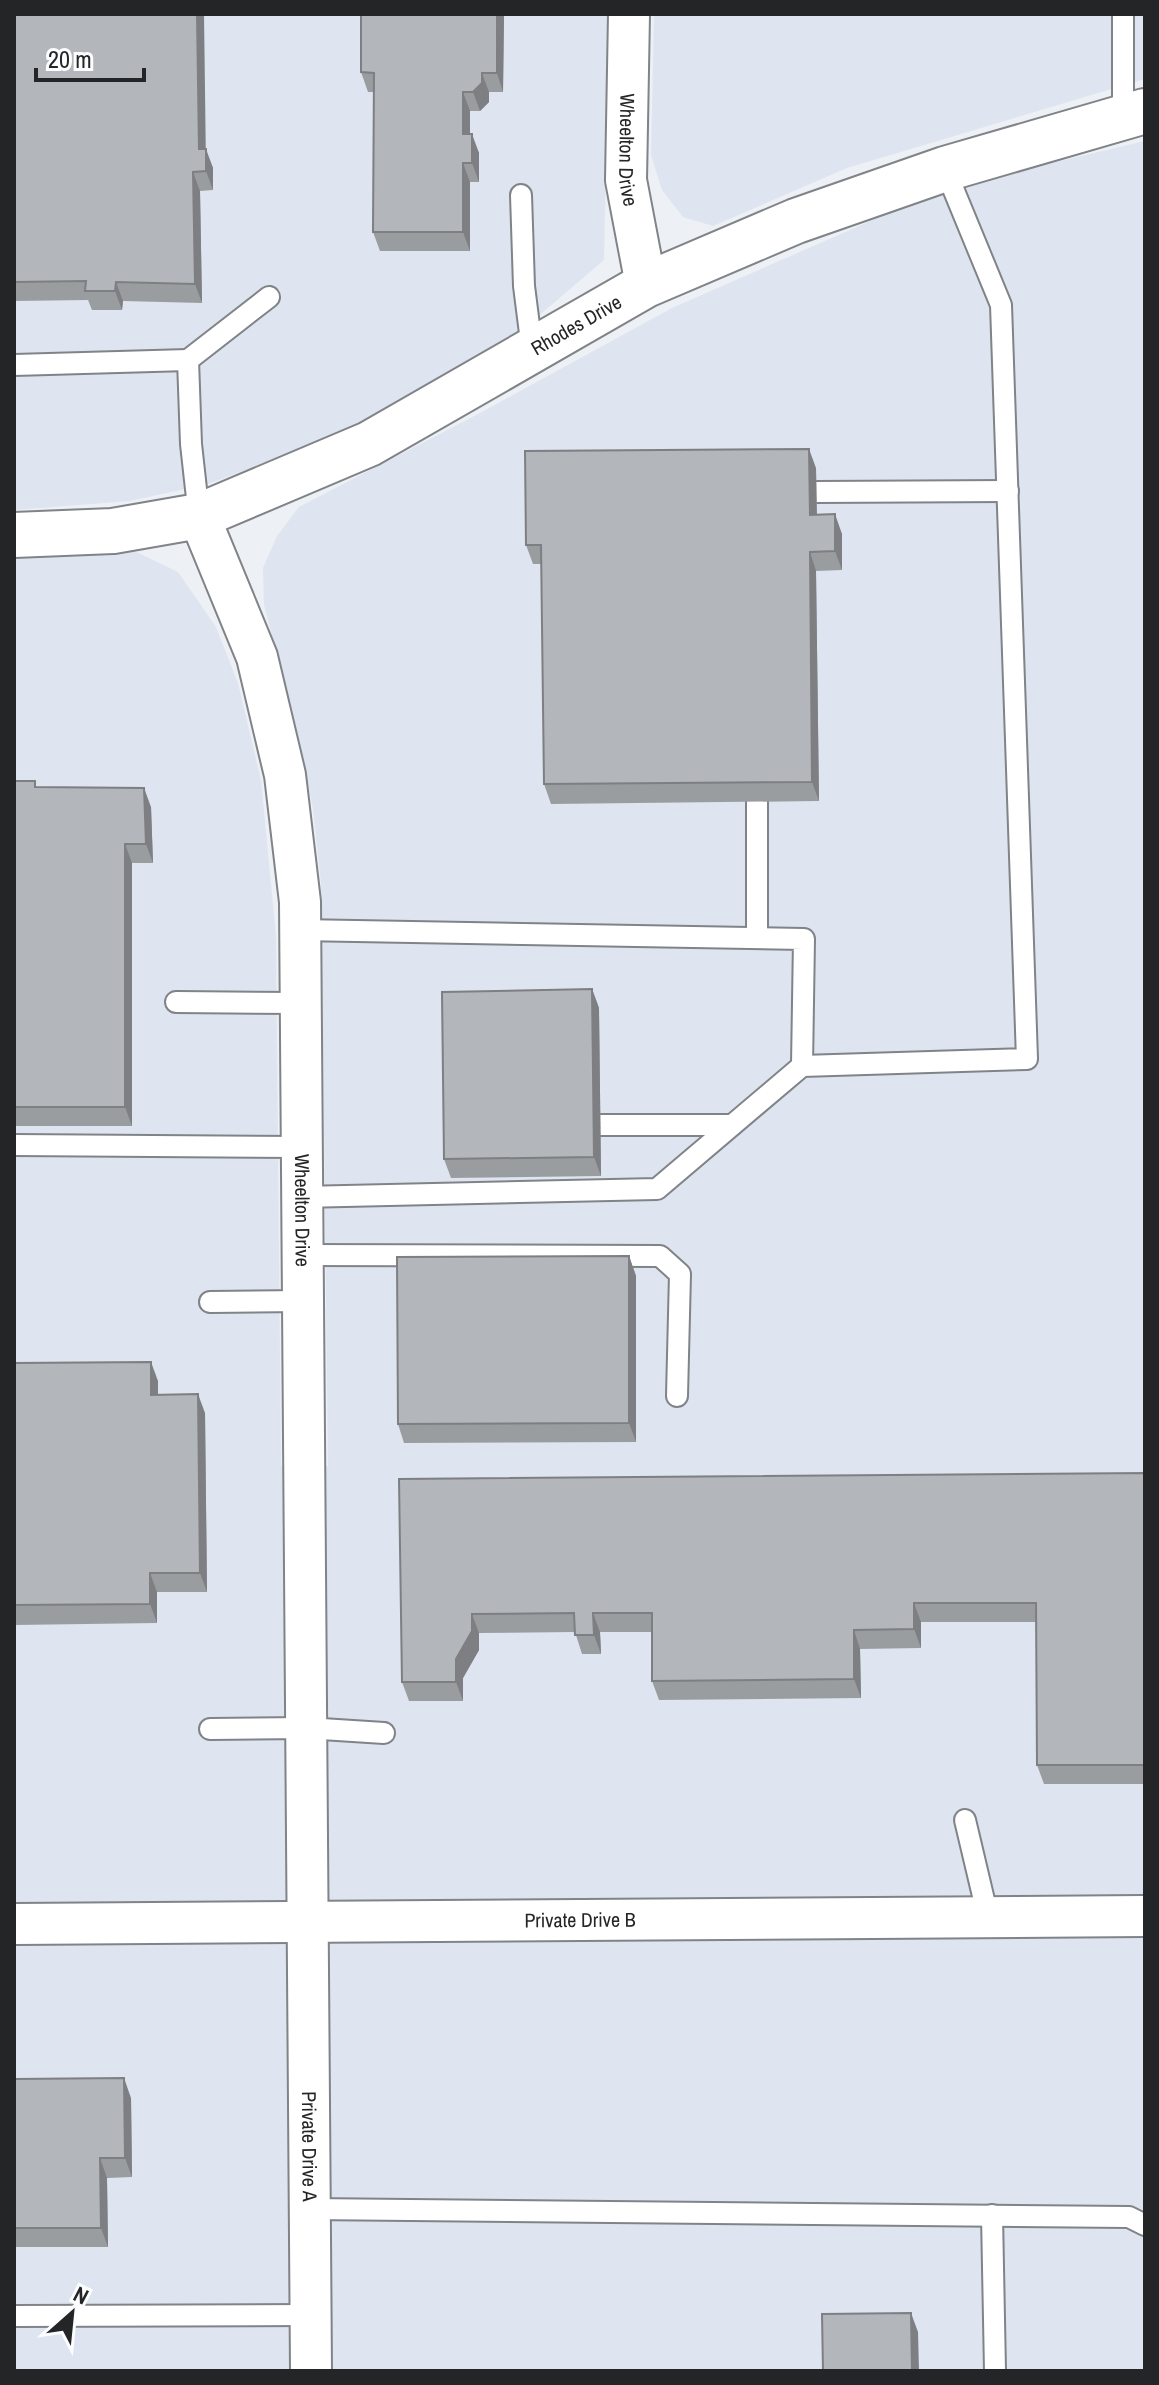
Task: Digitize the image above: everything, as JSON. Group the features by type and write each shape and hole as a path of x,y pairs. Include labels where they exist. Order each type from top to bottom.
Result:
{"street":[{"name":"Wheelton Drive","path":"629,14 626,180 646,285"},
{"name":"Rhodes Drive","path":"14,535 113,531 199,516 369,444 646,285 796,221 945,169 1134,114"},
{"name":"Wheelton Drive","path":"199,516 260,671 285,775 300,902 307,1922"},
{"name":"Private Drive B","path":"14,1924 1145,1916"},
{"name":"Private Drive A","path":"307,1922 311,2371"}],"lane":[{"path":"1123,14 1134,114"},
{"path":"301,1197 657,1189 802,1066 1027,1059 1001,305 945,169"},
{"path":"521,195 524,286 532,349"},
{"path":"14,365 188,360 269,297"},
{"path":"188,360 191,444 199,516"},
{"path":"816,492 1008,491"},
{"path":"757,802 757,938"},
{"path":"299,930 804,939 802,1066"},
{"path":"176,1002 300,1003"},
{"path":"600,1125 732,1125"},
{"path":"14,1145 301,1147"},
{"path":"302,1255 660,1256 680,1274 677,1396"},
{"path":"210,1302 302,1301"},
{"path":"210,1729 306,1728 384,1733"},
{"path":"965,1820 988,1917"},
{"path":"309,2209 1129,2217 1145,2225"},
{"path":"992,2215 995,2371"},
{"path":"14,2316 310,2315"}],"shaded area":[{"path":"14,14 609,14 604,260 529,324 470,363 344,433 208,484 130,501 14,510"},
{"path":"654,14 1145,14 1145,79 847,168 713,226 683,217 662,190 651,155"},
{"path":"1145,141 1145,2371 14,2371 14,558 132,550 178,572 216,627 238,683 261,780 276,936 281,1466 328,1466 321,884 313,809 298,736 264,605 263,568 277,536 299,507 672,308 898,209 1005,174"}],"building":[{"path":"14,14 197,14 199,149 206,149 206,171 193,172 195,284 116,282 115,291 85,291 86,281 14,282"},
{"path":"361,14 497,14 497,73 482,73 482,83 473,92 463,92 463,134 472,134 472,163 463,163 463,232 373,232 374,73 361,72"},
{"path":"809,449 810,515 835,514 835,551 810,552 812,782 544,784 541,545 526,545 525,451"},
{"path":"14,781 35,781 35,787 144,788 146,844 125,844 125,1107 14,1107"},
{"path":"592,989 594,1157 444,1159 442,992"},
{"path":"629,1256 629,1423 398,1424 397,1257"},
{"path":"151,1362 151,1395 198,1394 200,1573 150,1573 150,1604 14,1605 14,1363"},
{"path":"1145,1473 1145,1765 1037,1765 1036,1603 914,1603 914,1629 854,1630 854,1679 652,1681 652,1613 593,1613 594,1635 575,1635 574,1613 472,1614 472,1631 456,1659 456,1682 402,1682 399,1479"},
{"path":"124,2078 125,2158 100,2158 101,2228 14,2228 14,2079"},
{"path":"911,2313 912,2371 823,2371 822,2314"}]}
